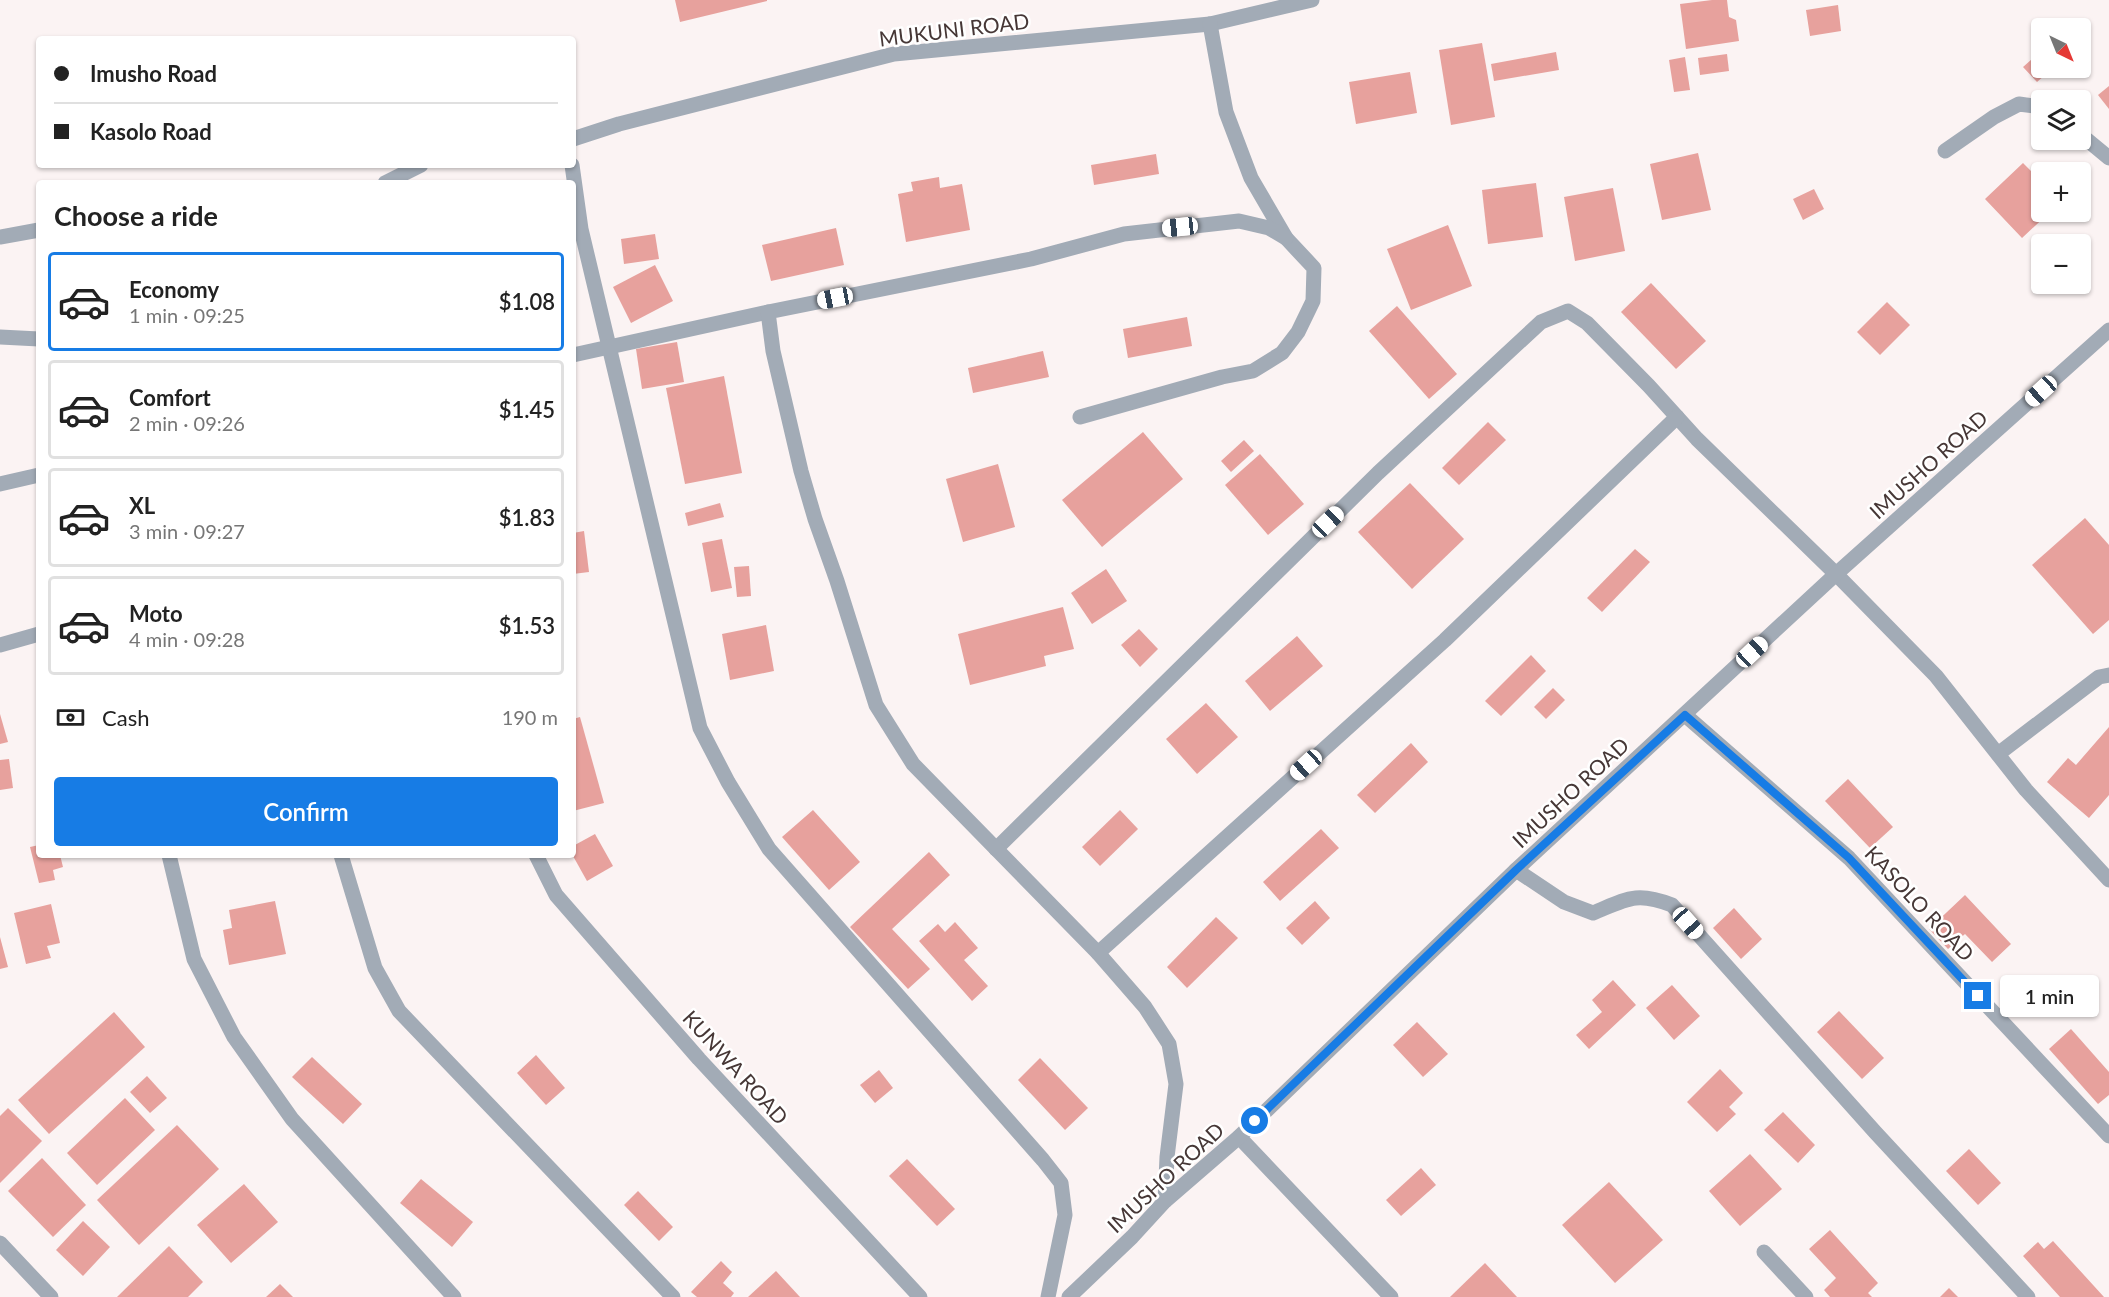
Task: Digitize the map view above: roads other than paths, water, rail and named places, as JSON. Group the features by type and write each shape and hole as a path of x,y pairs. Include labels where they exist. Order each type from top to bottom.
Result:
{"street":[{"name":"MUKUNI ROAD","path":"576,138 619,124 894,54 1210,24 1312,0"},
{"path":"1080,417 1222,377 1253,371 1282,353 1298,332 1313,301 1314,268 1286,238 1251,178 1226,112 1210,24"},
{"path":"1945,151 1994,117 2019,104 2031,106"},
{"path":"2091,143 2109,158"},
{"path":"391,180 415,168"},
{"path":"576,197 580,229 700,728 728,782 769,849 1043,1160 1061,1184 1065,1215 1048,1297"},
{"path":"576,354 768,312 1031,259 1124,234 1239,221 1269,228 1286,238"},
{"path":"0,237 36,231"},
{"path":"996,849 1369,482 1541,322 1568,311 1587,324 1649,386 1697,440 1748,486 1778,520 1836,574 1936,676 2026,790 2109,880"},
{"path":"768,312 773,351 801,471 876,705 914,764 1098,953 1145,1007 1169,1044 1176,1084 1167,1157 1165,1201"},
{"name":"IMUSHO ROAD","path":"1069,1297 1132,1237 1165,1201 1239,1137 1516,870 1836,574 2109,330"},
{"path":"0,337 36,339"},
{"path":"1098,953 1444,640 1677,417"},
{"path":"0,484 36,476"},
{"path":"0,645 36,635"},
{"path":"1998,754 2099,677 2109,675"},
{"name":"KASOLO ROAD","path":"1685,715 1849,858 2109,1136"},
{"path":"170,858 194,959 234,1037 292,1119 454,1297"},
{"path":"342,858 375,968 399,1011 673,1297"},
{"name":"KUNWA ROAD","path":"538,858 563,904 699,1059 920,1297"},
{"path":"1516,870 1564,902 1593,913 1630,898 1652,897 1672,905 1875,1132 2028,1297"},
{"path":"1239,1137 1391,1297"},
{"path":"0,1243 6,1260 51,1297"},
{"path":"1764,1252 1806,1297"}]}
